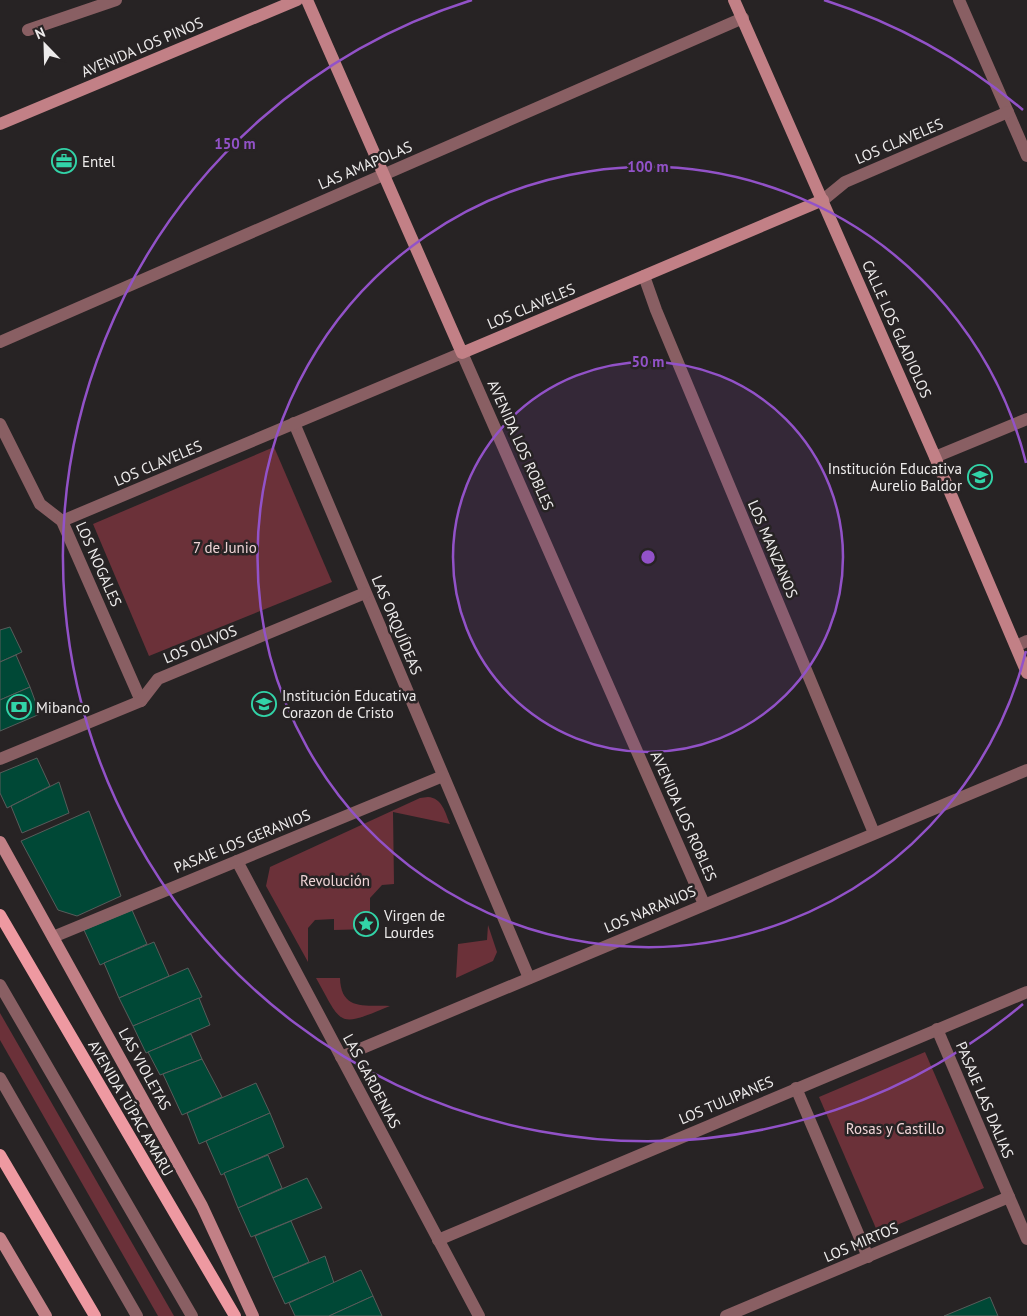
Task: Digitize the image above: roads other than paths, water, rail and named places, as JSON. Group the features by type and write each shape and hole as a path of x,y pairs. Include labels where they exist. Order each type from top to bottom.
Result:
{"main road":[{"name":"AVENIDA TÚPAC AMARU","path":"0,916 235,1316"},
{"path":"0,1155 95,1316"}],"street":[{"path":"28,30 116,0"},
{"name":"AVENIDA LOS PINOS","path":"0,124 297,0"},
{"name":"AVENIDA LOS ROBLES","path":"307,0 704,904"},
{"name":"CALLE LOS GLADIOLOS","path":"734,0 935,458 1021,644 1027,673"},
{"path":"959,0 1027,156"},
{"name":"LAS AMAPOLAS","path":"0,342 743,18"},
{"name":"LOS CLAVELES","path":"62,521 823,200 845,182 1008,112"},
{"name":"LOS MANZANOS","path":"644,276 656,310 874,833"},
{"path":"935,458 1027,420"},
{"name":"LOS NOGALES","path":"0,424 40,504 62,521 141,701"},
{"name":"LAS ORQUÍDEAS","path":"294,424 529,978"},
{"name":"LOS OLIVOS","path":"141,701 158,679 365,593"},
{"path":"0,758 141,701"},
{"name":"LOS NARANJOS","path":"341,1057 1027,770"},
{"name":"PASAJE LOS GERANIOS","path":"53,937 443,776"},
{"name":"LAS VIOLETAS","path":"0,842 202,1206 253,1316"},
{"name":"LAS GARDENIAS","path":"237,861 479,1316"},
{"path":"0,985 192,1316"},
{"name":"LOS TULIPANES","path":"438,1240 1027,992"},
{"name":"PASAJE LAS DALIAS","path":"937,1029 1027,1239"},
{"path":"0,1078 138,1316"},
{"path":"796,1088 868,1256"},
{"name":"LOS MIRTOS","path":"726,1316 1009,1198"},
{"path":"0,1238 46,1316"}],"place":[{"name":"Entel","path":"64,161"},
{"name":"Institución Educativa Aurelio Baldor","path":"980,477"},
{"name":"Institución Educativa Corazon de Cristo","path":"264,704"},
{"name":"Mibanco","path":"19,707"},
{"name":"Virgen de Lourdes","path":"366,924"}],"park label":[{"name":"7 de Junio","path":"225,547"},
{"name":"Revolución","path":"335,880"},
{"name":"Rosas y Castillo","path":"895,1128"}]}
